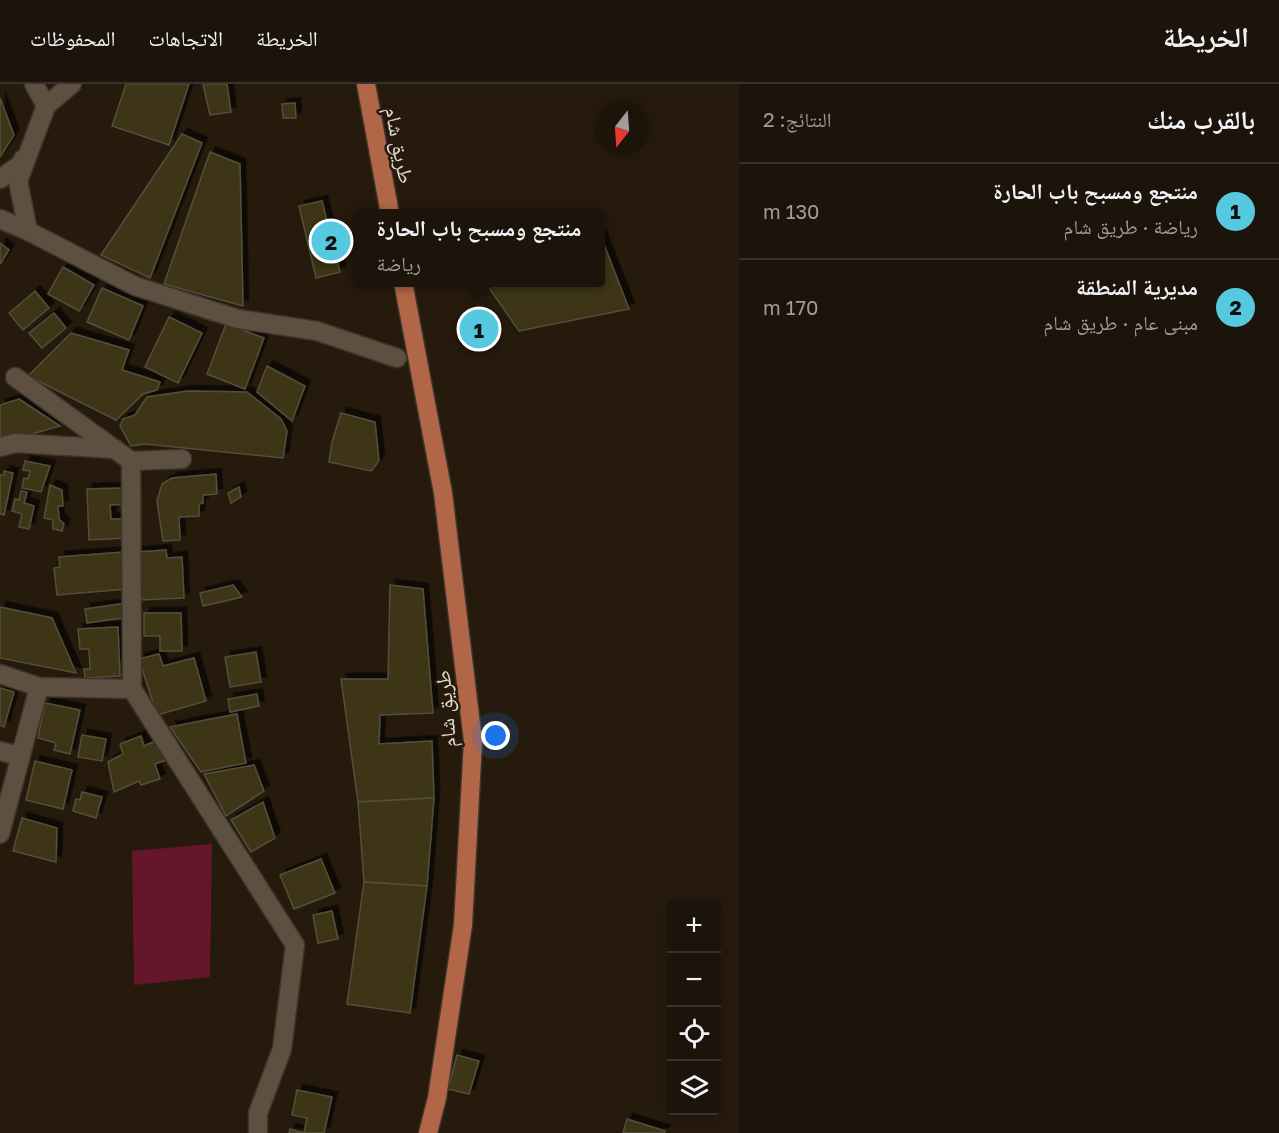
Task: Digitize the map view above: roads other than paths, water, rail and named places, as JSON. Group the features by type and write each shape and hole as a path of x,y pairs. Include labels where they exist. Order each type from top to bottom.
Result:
{"main road":[{"name":"طريق شام","path":"366,84 389,209"},
{"name":"طريق شام","path":"404,287 443,493 473,741 463,925 437,1098 428,1133"}],"street":[{"path":"28,231 18,181 46,106 34,84"},
{"path":"0,179 21,164 46,106 72,84"},
{"path":"0,219 135,286 238,320 317,331 397,358"},
{"path":"15,376 131,461 182,459"},
{"path":"0,447 15,443 115,449"},
{"path":"131,461 132,689 294,945 282,1049 258,1113 258,1133"},
{"path":"0,674 39,687 132,689"},
{"path":"0,834 39,687"},
{"path":"0,751 20,756"}],"place":[{"name":"مديرية المنطقة","path":"331,241"},
{"name":"منتجع ومسبح باب الحارة","path":"479,329"}]}
